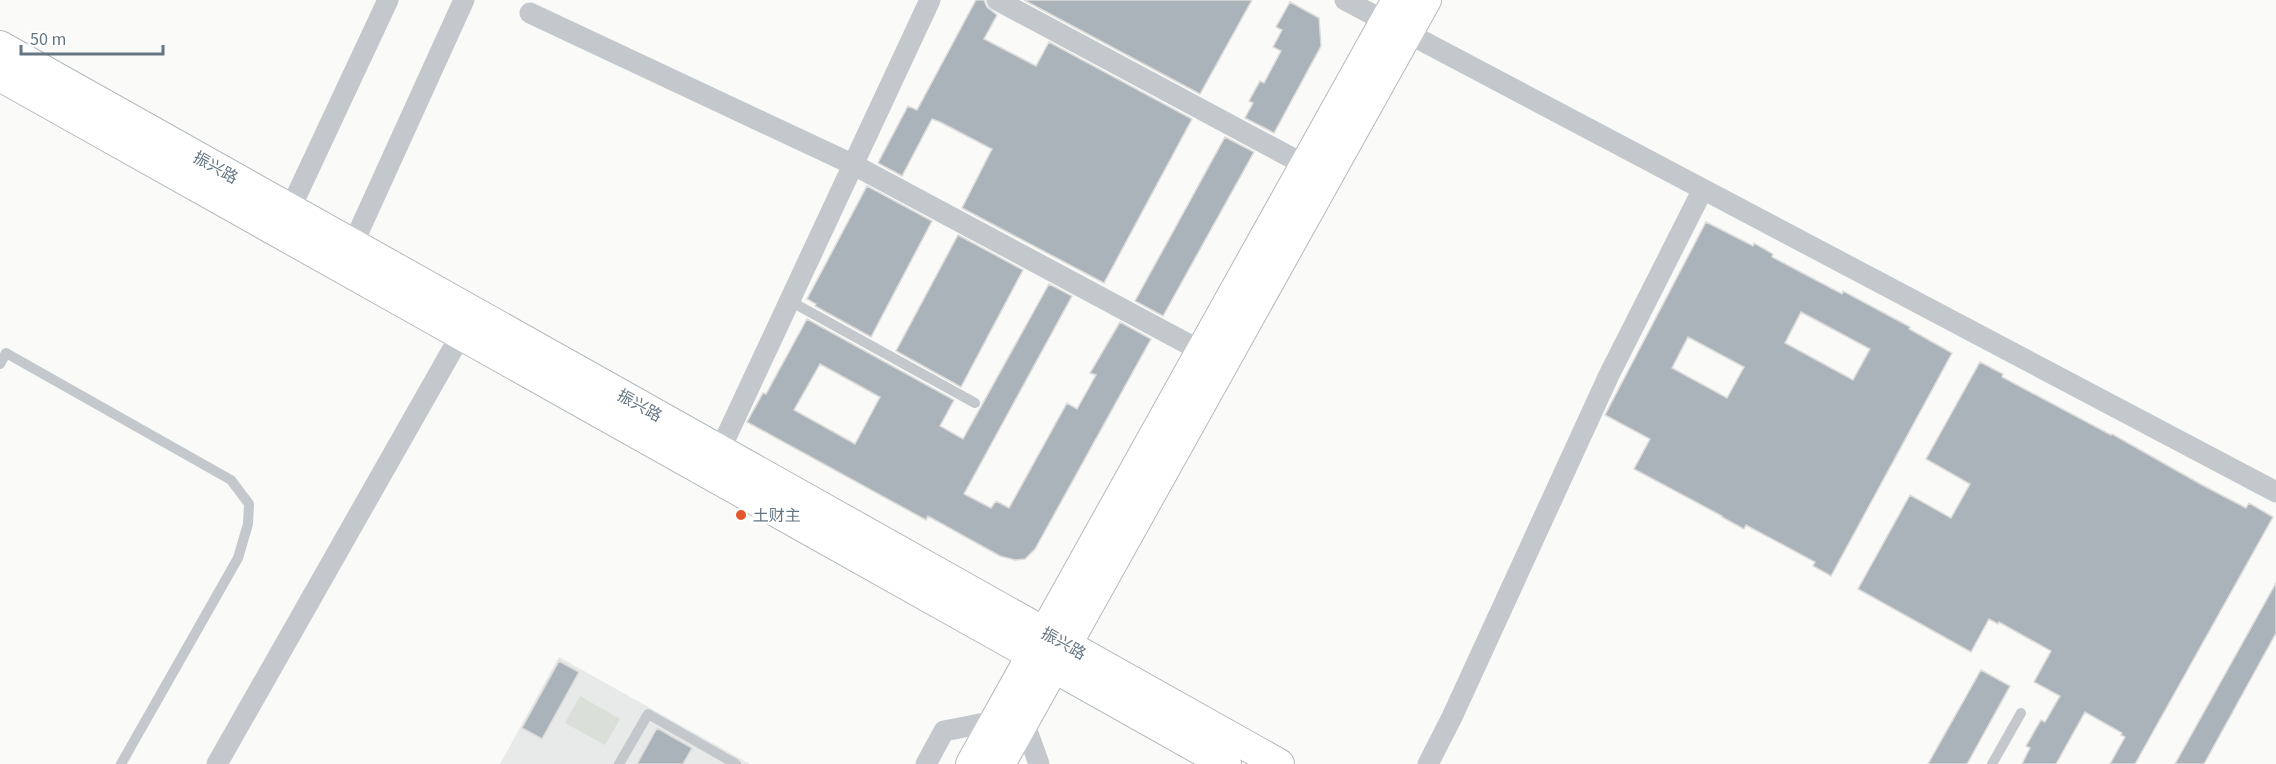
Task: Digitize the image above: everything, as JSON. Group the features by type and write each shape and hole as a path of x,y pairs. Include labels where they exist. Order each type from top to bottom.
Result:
{"street":[{"path":"292,205 388,0"},
{"path":"353,244 464,0"},
{"path":"720,450 930,0"},
{"path":"997,0 1305,165"},
{"path":"1345,0 1397,18 1703,189 2276,492"},
{"path":"1050,650 1201,351 1305,165 1397,18 1426,0"},
{"path":"530,13 854,165 1201,351"},
{"path":"971,764 1010,721 1397,18"},
{"name":"振兴路","path":"0,46 353,244 467,323 1050,650 1279,764"},
{"name":"振兴路","path":"0,76 467,323 720,450 1050,650 1226,764"},
{"path":"1428,764 1452,717 1609,375 1703,189"},
{"path":"217,764 467,323"},
{"path":"926,764 944,731 1010,721"},
{"path":"1000,764 1010,721"},
{"path":"1010,721 1039,764"}],"lane":[{"path":"790,301 975,403"},
{"path":"0,364 6,353 16,358 231,480 249,504 248,524 238,558 121,764"},
{"path":"1995,763 2021,713"},
{"path":"619,764 648,714 724,761 736,764"}],"shaded area":[{"path":"559,657 750,764 500,764"},
{"path":"580,696 620,719 605,745 565,723"}],"building":[{"path":"976,0 984,0 987,7 997,15 984,39 1036,66 1049,42 1192,119 1104,283 962,208 992,149 932,119 902,176 878,163 908,106 917,110"},
{"path":"1024,0 1252,0 1200,94"},
{"path":"1290,2 1319,18 1321,46 1274,133 1245,118 1253,103 1249,101 1260,81 1264,83 1281,51 1273,47 1282,30 1276,27"},
{"path":"1225,137 1254,152 1163,316 1135,301"},
{"path":"867,186 932,221 871,337 815,306 816,304 807,299"},
{"path":"1706,222 1753,246 1754,243 1773,254 1772,257 1842,294 1843,291 1910,327 1909,329 1952,353 1831,576 1813,566 1815,562 1746,525 1744,529 1634,469 1650,439 1605,415","holes":["1801,312 1870,349 1853,380 1785,343","1688,337 1744,367 1727,398 1672,368"]},
{"path":"958,235 1023,270 961,387 896,351"},
{"path":"1049,284 1072,296 964,494 991,508 996,501 1009,508 1067,403 1077,409 1096,375 1090,373 1120,322 1151,339 1035,549 1025,559 1015,560 1000,556 928,516 926,520 747,422 763,393 766,394 807,319 954,400 940,426 963,439","holes":["820,364 880,397 855,444 794,410"]},
{"path":"1980,362 2003,374 2002,377 2112,434 2202,485 2246,508 2249,503 2273,517 2135,764 2110,764 2125,737 2121,735 2122,733 2085,712 2056,764 2022,764 2030,748 2026,746 2041,720 2045,722 2060,696 2034,682 2051,651 1999,622 1998,624 1989,619 1971,652 1858,589 1910,495 1951,518 1970,484 1926,459"},
{"path":"2276,583 2276,633 2204,764 2175,764"},
{"path":"559,661 579,672 542,739 522,728"},
{"path":"1981,670 2010,686 1967,764 1928,764"},
{"path":"657,728 692,748 683,764 637,764"}],"place":[{"name":"土财主","path":"741,515"}]}
